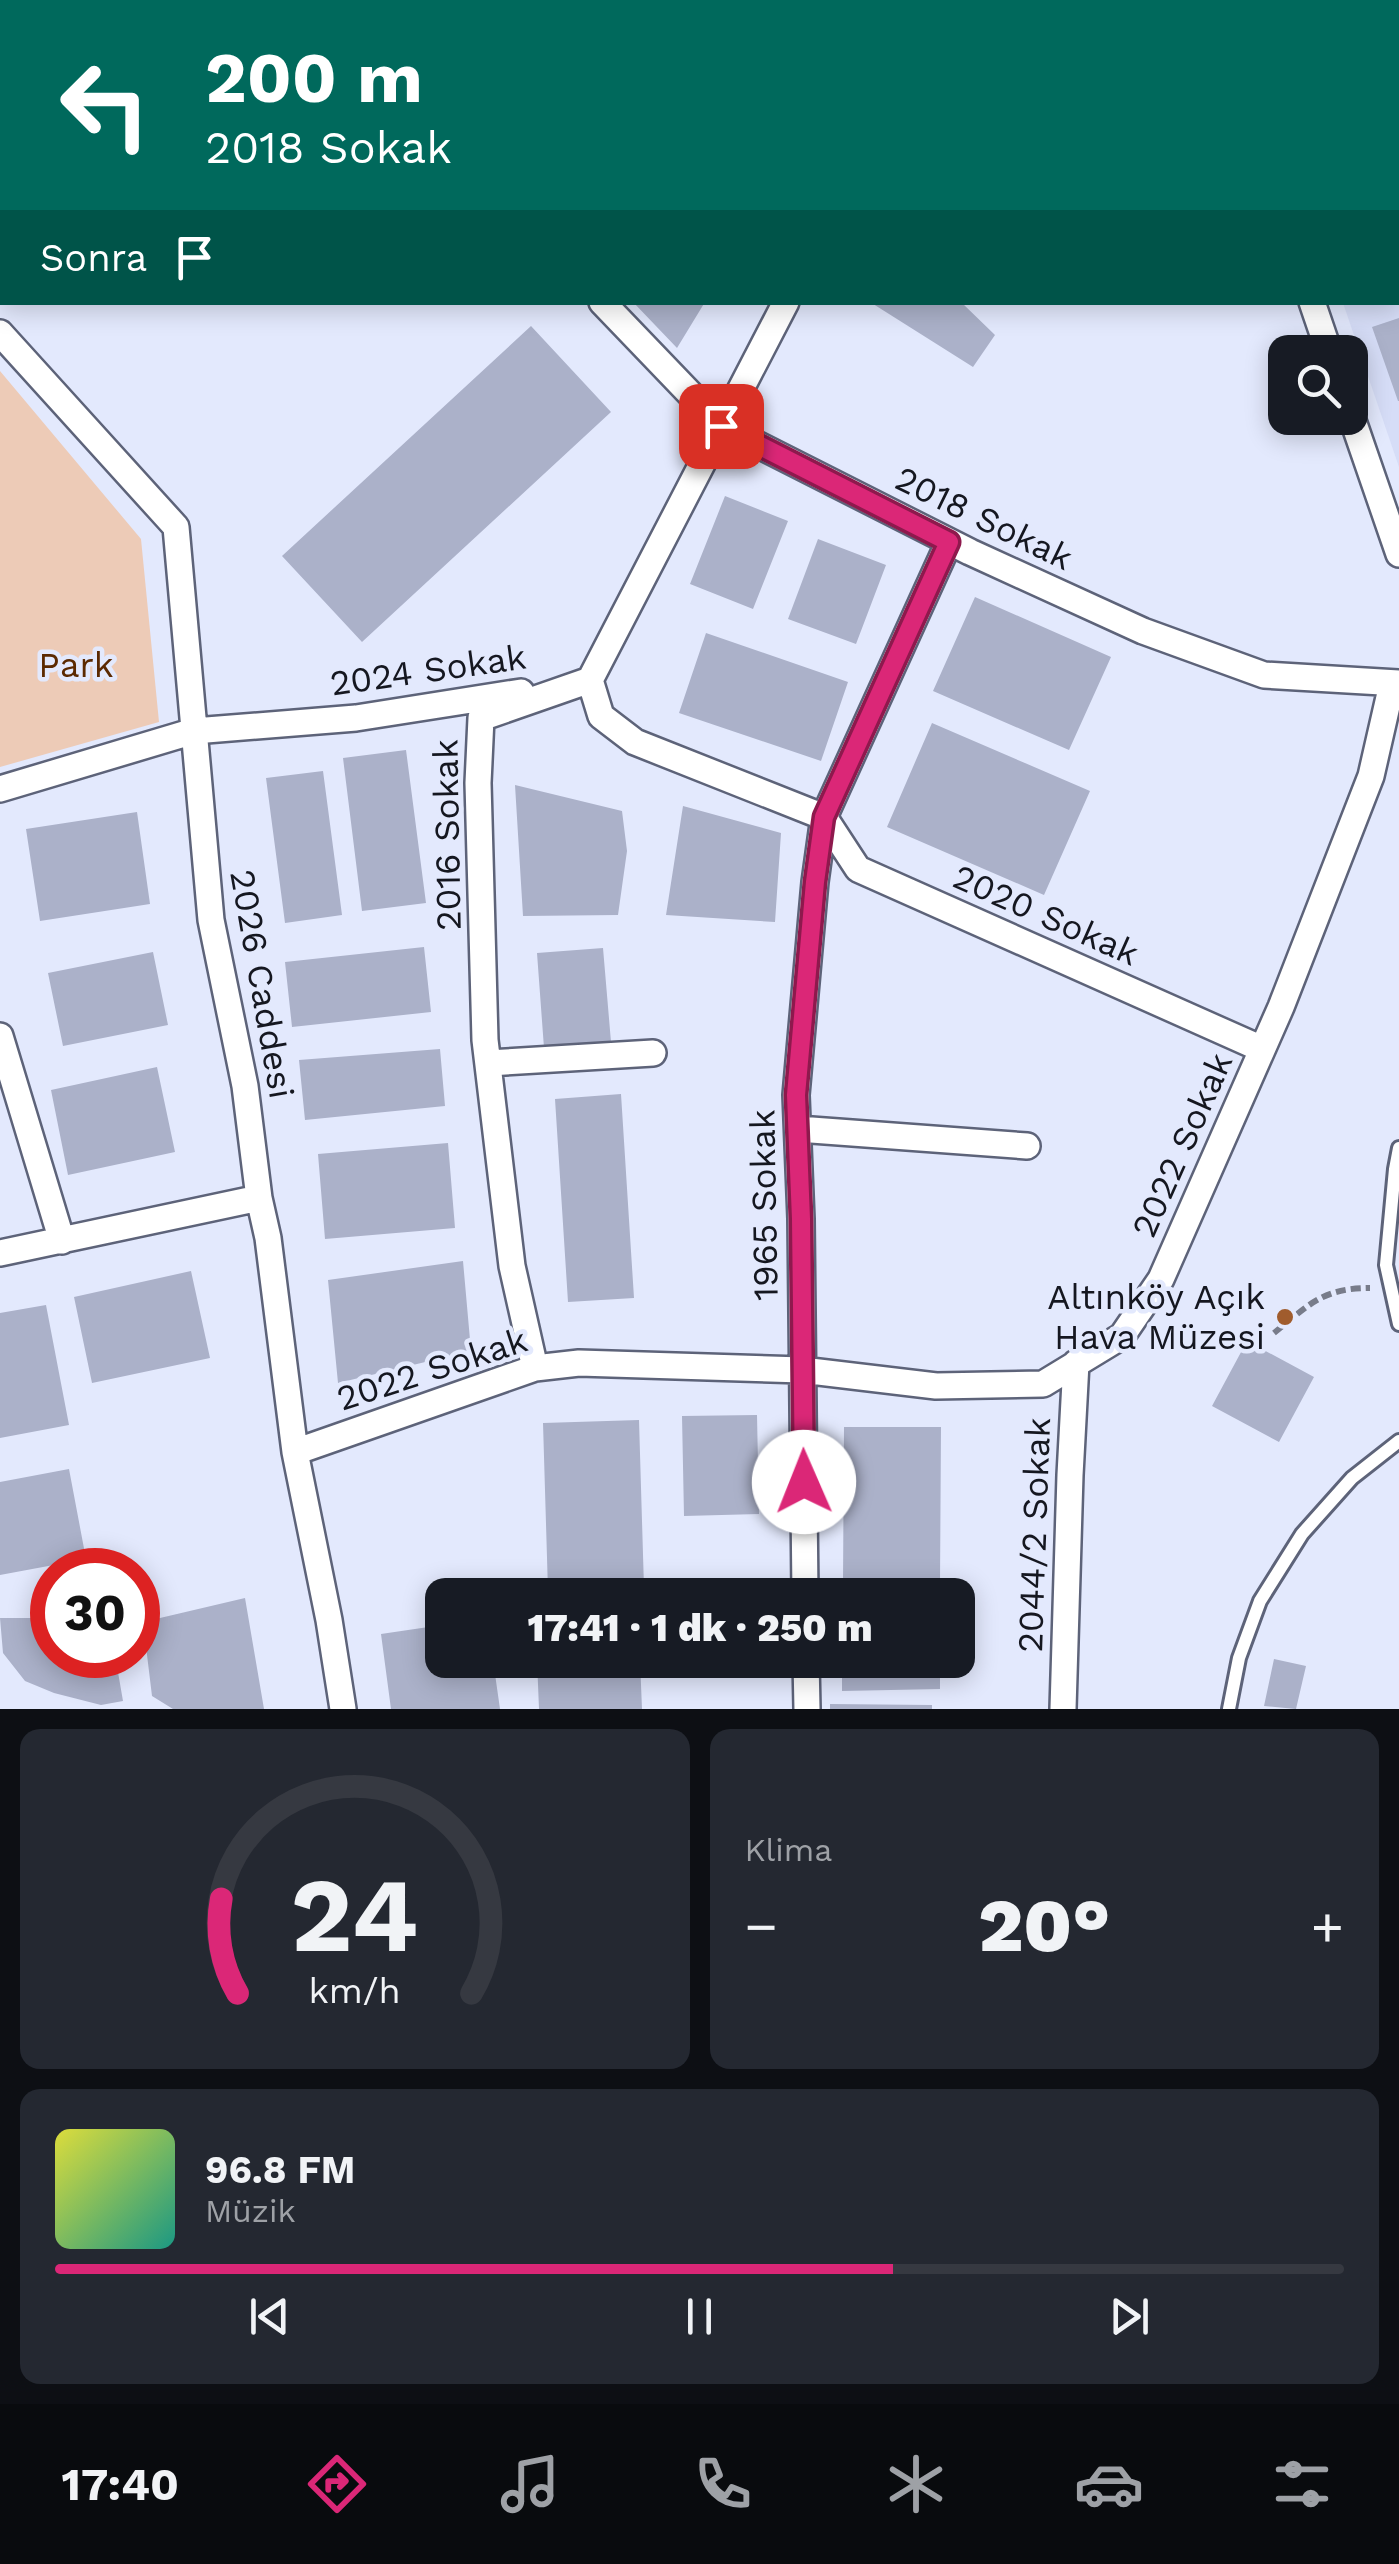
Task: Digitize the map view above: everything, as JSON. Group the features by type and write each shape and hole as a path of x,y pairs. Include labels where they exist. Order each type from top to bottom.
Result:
{"street":[{"name":"2018 Sokak","path":"605,305 721,426 949,542 1143,631 1264,676 1395,683"},
{"path":"784,305 590,680 601,716 635,742 824,817"},
{"path":"1313,305 1323,335"},
{"name":"2026 Caddesi","path":"0,333 176,527 211,920 245,1086 295,1452 343,1709"},
{"path":"1358,435 1399,554"},
{"name":"1965 Sokak","path":"805,1578 796,1095 824,817 949,542"},
{"name":"2024 Sokak","path":"0,789 194,731 356,718 590,680"},
{"name":"2016 Sokak","path":"535,1368 512,1266 485,1040 478,783 480,718 590,680"},
{"name":"2022 Sokak","path":"295,1452 535,1368 579,1363 802,1370 936,1386 1042,1384 1122,1336 1161,1279 1262,1049 1371,776 1395,683"},
{"name":"2020 Sokak","path":"824,817 858,869 1262,1049"},
{"path":"0,1036 62,1241"},
{"path":"488,1063 653,1053"},
{"path":"798,1129 1027,1146"},
{"path":"0,1253 259,1198"},
{"name":"2044/2 Sokak","path":"1063,1709 1076,1362"},
{"path":"806,1678 807,1709"}],"lane":[{"path":"1399,1148 1386,1265 1399,1324"},
{"path":"1229,1709 1240,1658 1260,1602 1302,1534 1352,1478 1399,1441"}],"path":[{"path":"1274,1333 1322,1296 1350,1288 1391,1288"}],"shaded area":[{"path":"1344,305 1399,305 1399,467 1368,376 1368,335 1354,335"}],"green space":[{"name":"Park","path":"0,371 141,539 159,722 0,767"}],"building":[{"path":"636,305 703,305 677,348"},
{"path":"875,305 964,305 995,335 973,367"},
{"path":"1399,318 1399,401 1398,401 1372,327"},
{"path":"531,326 611,412 362,642 282,556"},
{"path":"725,496 788,521 753,609 690,584"},
{"path":"818,539 886,565 856,644 788,619"},
{"path":"975,597 1111,657 1069,750 933,691"},
{"path":"706,633 848,682 821,761 679,713"},
{"path":"932,723 1090,791 1044,895 887,827"},
{"path":"406,750 426,903 362,911 343,758"},
{"path":"323,771 342,915 285,923 266,778"},
{"path":"515,785 622,811 627,851 618,915 523,916"},
{"path":"683,806 781,833 775,922 666,915"},
{"path":"137,812 150,904 40,921 26,829"},
{"path":"424,947 431,1012 292,1027 285,962"},
{"path":"603,948 611,1042 544,1048 537,953"},
{"path":"153,952 168,1025 63,1046 48,973"},
{"path":"440,1049 445,1106 305,1120 299,1060"},
{"path":"157,1067 175,1152 68,1175 51,1090"},
{"path":"621,1094 634,1298 568,1302 555,1099"},
{"path":"448,1143 455,1228 325,1239 318,1154"},
{"path":"463,1261 471,1351 338,1383 328,1280"},
{"path":"191,1271 210,1358 92,1383 74,1297"},
{"path":"46,1305 69,1425 0,1438 0,1313"},
{"path":"1247,1341 1314,1377 1279,1442 1212,1406"},
{"path":"757,1415 759,1514 684,1516 682,1416"},
{"path":"639,1420 644,1578 548,1578 543,1423"},
{"path":"844,1427 941,1427 940,1578 843,1578"},
{"path":"69,1469 84,1548 30,1548 30,1569 0,1575 0,1482"},
{"path":"245,1598 264,1709 173,1709 152,1696 150,1678 160,1678 160,1618"},
{"path":"0,1618 30,1618 30,1678 119,1678 123,1701 101,1705 54,1693 25,1681 3,1653"},
{"path":"425,1628 425,1678 496,1678 500,1709 391,1709 381,1634"},
{"path":"1274,1659 1306,1666 1296,1709 1264,1706"},
{"path":"538,1678 641,1678 642,1709 539,1709"},
{"path":"842,1678 940,1678 940,1689 842,1691"},
{"path":"830,1704 932,1705 932,1709 830,1709"}],"place":[{"name":"Altınköy Açık Hava Müzesi","path":"1285,1317"}],"route":[{"path":"721,426 949,542 824,817 796,1095 804,1482"}]}
